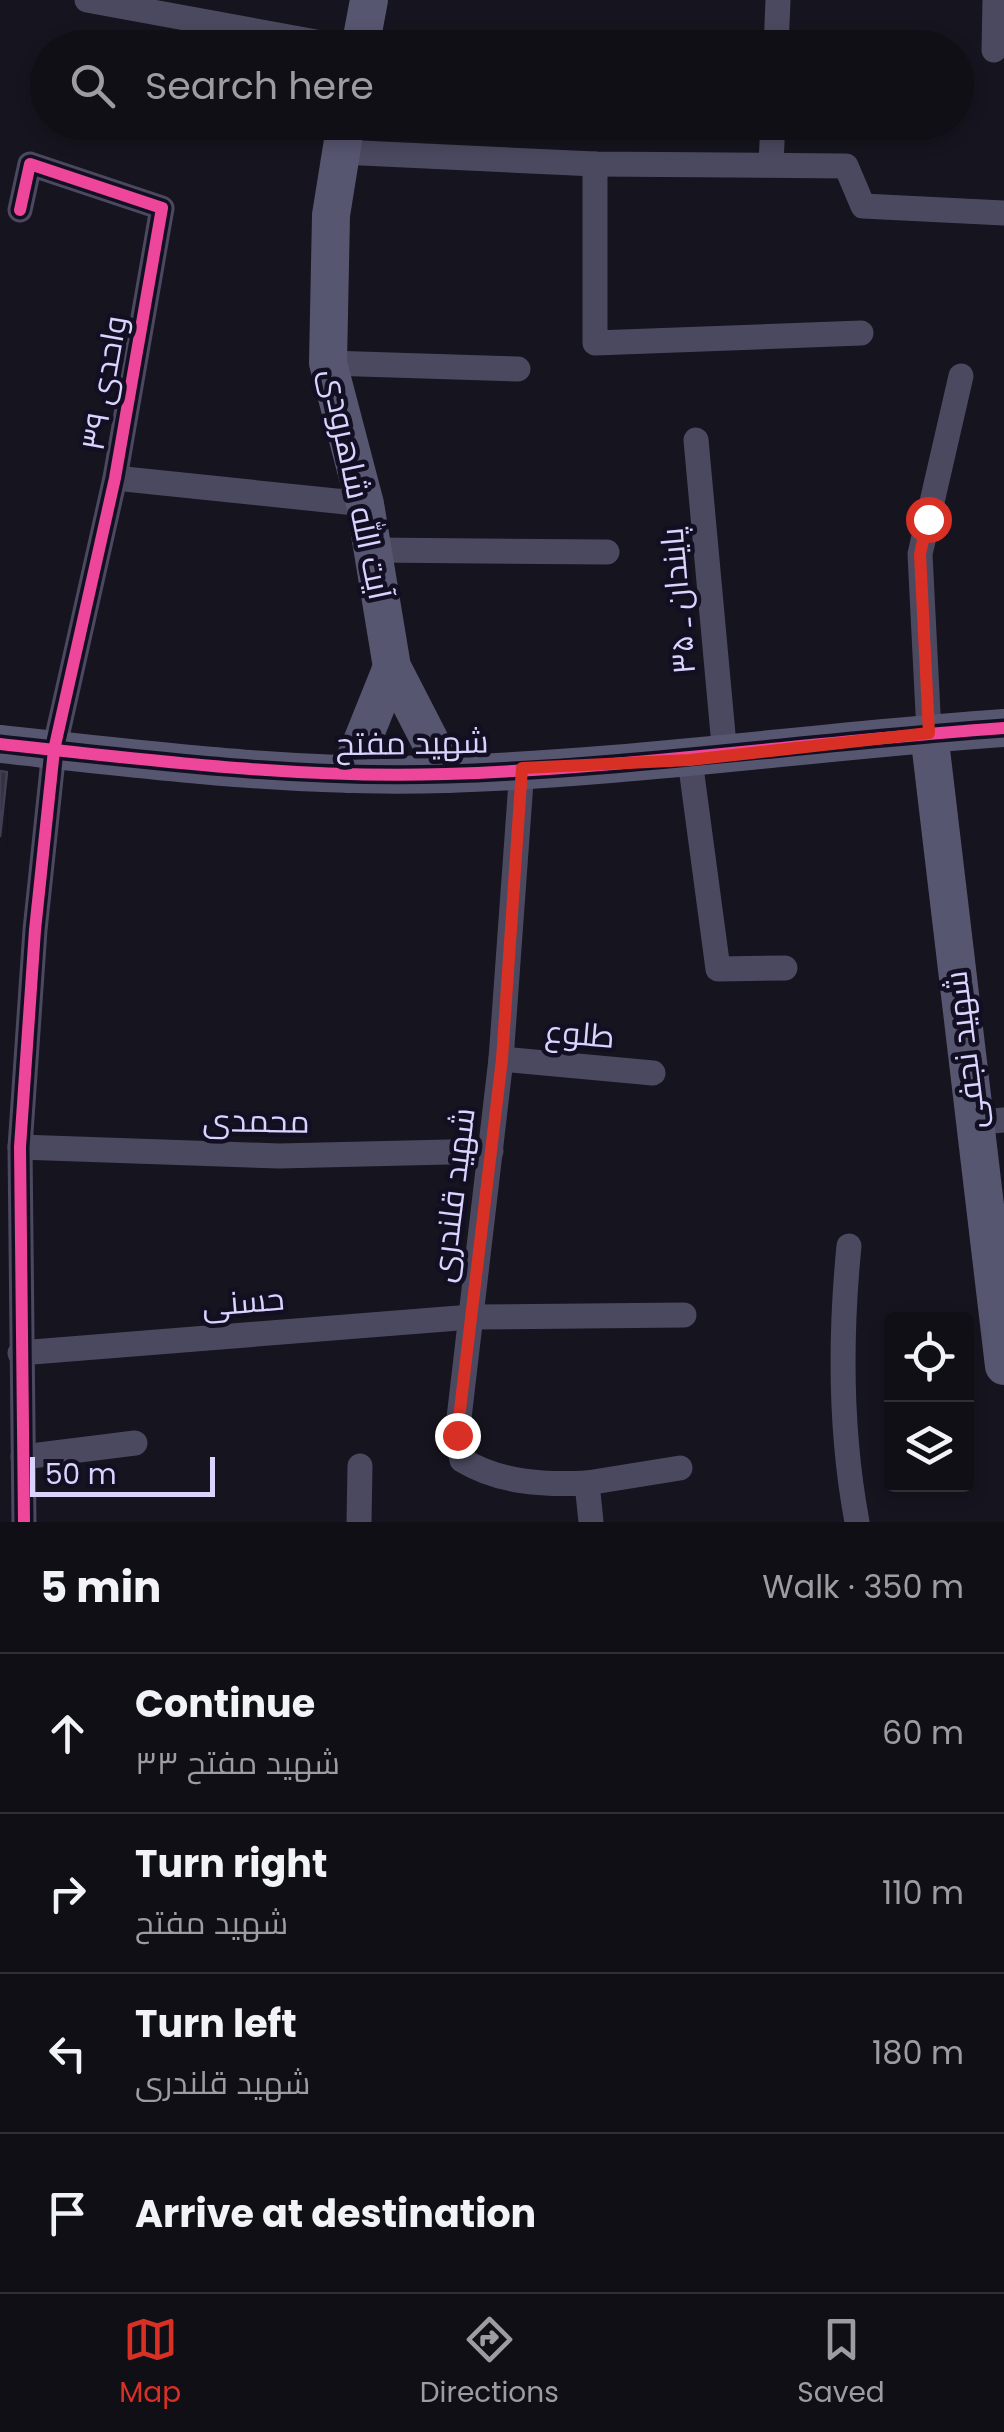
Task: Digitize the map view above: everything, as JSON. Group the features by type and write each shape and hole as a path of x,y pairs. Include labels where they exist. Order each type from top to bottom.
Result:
{"street":[{"path":"87,0 251,30"},
{"path":"363,30 369,0"},
{"path":"777,30 778,0"},
{"path":"994,50 995,0"},
{"name":"آیت الله شاهرودی","path":"344,140 331,215 328,363 365,504 392,667"},
{"path":"372,140 594,164 772,162 846,166 862,206 1004,213"},
{"path":"772,162 773,140"},
{"name":"واحدی ۳۹","path":"20,210 30,164 162,208 115,478 54,750 27,1022 20,1146 20,1352 10,1414 22,1457 24,1522"},
{"path":"594,164 594,342 861,333"},
{"path":"328,363 518,370"},
{"path":"929,733 920,554 961,376"},
{"name":"پایندان ـ ۳۵","path":"696,440 718,969 786,968"},
{"path":"115,478 365,504"},
{"path":"372,550 607,552"},
{"path":"350,774 392,667"},
{"path":"392,667 447,774"},
{"name":"شهید مفتح","path":"0,744 350,774 447,774 707,758 1004,728"},
{"name":"شهید نجفی","path":"929,733 989,1121 1004,1366"},
{"name":"شهید قلندری","path":"522,768 502,1059 457,1435 462,1460 482,1472 515,1480 586,1483"},
{"path":"0,1021 27,1022"},
{"name":"طلوع","path":"502,1059 653,1073"},
{"name":"محمدی","path":"20,1146 279,1156 491,1151"},
{"path":"848,1246 840,1326 856,1522"},
{"name":"حسنی","path":"20,1352 471,1317 684,1315"},
{"path":"22,1457 135,1444"},
{"path":"359,1522 360,1466"},
{"path":"592,1522 586,1483 680,1468"}],"building":[{"path":"0,771 7,772 0,837"}],"cycle path":[{"path":"20,210 30,164 162,208 115,478 54,750 35,930 20,1147 24,1522"},
{"path":"0,744 279,771 390,775 586,766 1004,728"}],"route":[{"path":"457,1435 502,1059 522,768 690,760 929,733 920,554 928,519"}]}
